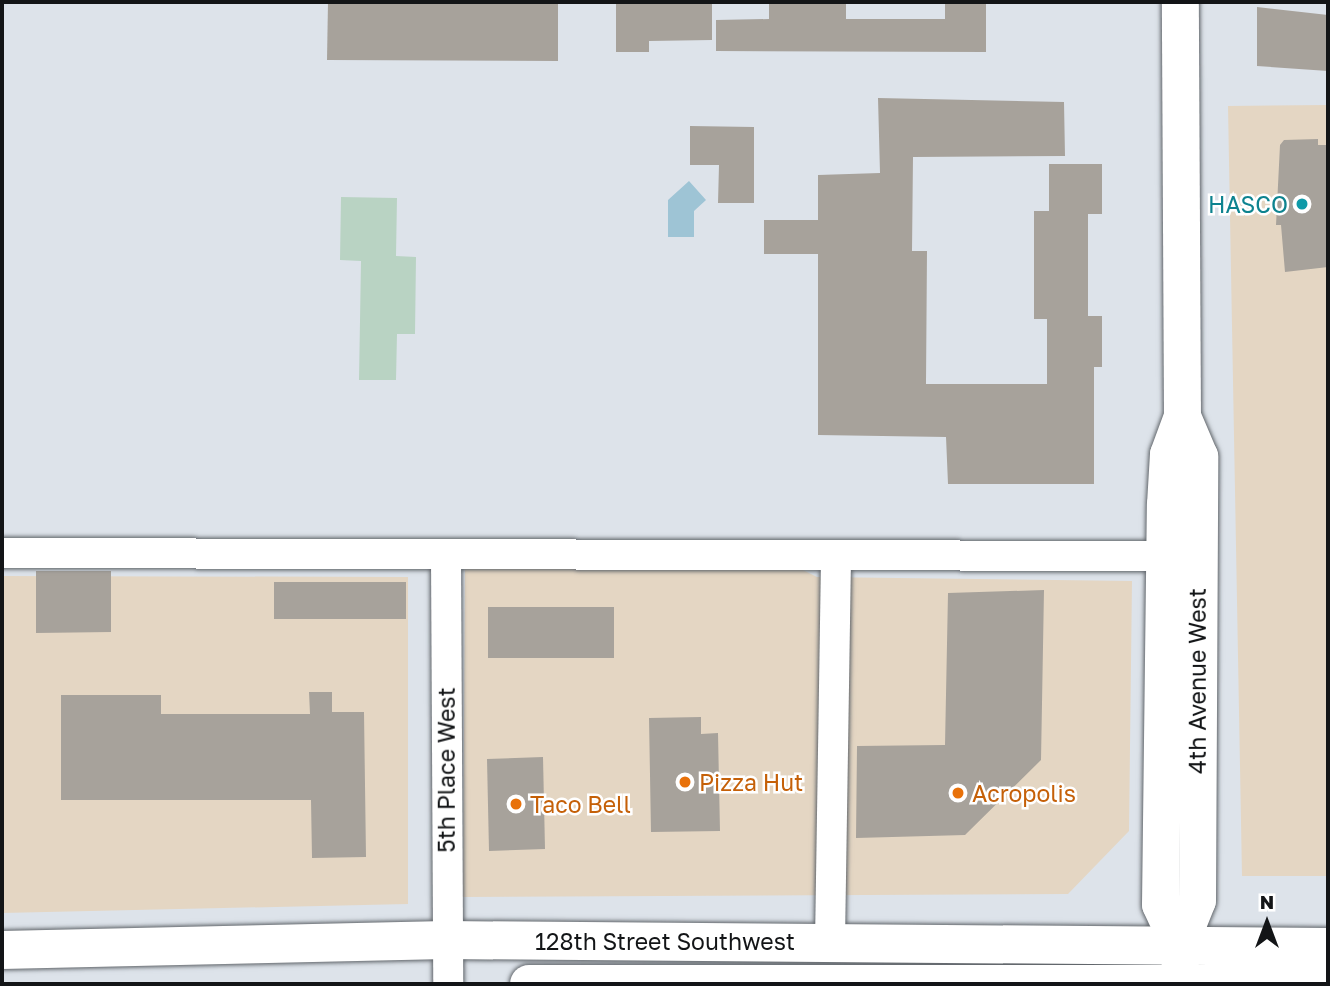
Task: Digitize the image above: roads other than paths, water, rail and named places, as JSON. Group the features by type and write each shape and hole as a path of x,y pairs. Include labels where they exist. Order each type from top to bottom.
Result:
{"main road":[{"name":"128th Street Southwest","path":"2,950 446,940 1328,947"},
{"name":"128th Street Southwest","path":"529,984 1328,984"}],"street":[{"name":"4th Avenue West","path":"1179,945 1160,904 1168,454 1182,416 1180,2"},
{"name":"4th Avenue West","path":"1180,984 1179,945 1197,900 1199,456 1182,416"},
{"path":"2,554 836,558 1166,556"},
{"name":"5th Place West","path":"446,555 448,984"},
{"path":"830,941 836,558"}],"water":[{"path":"689,181 706,200 694,211 694,237 668,237 668,200"}],"place":[{"name":"HASCO","path":"1302,204"},
{"name":"Pizza Hut","path":"685,782"},
{"name":"Acropolis","path":"958,793"},
{"name":"Taco Bell","path":"516,804"}]}
